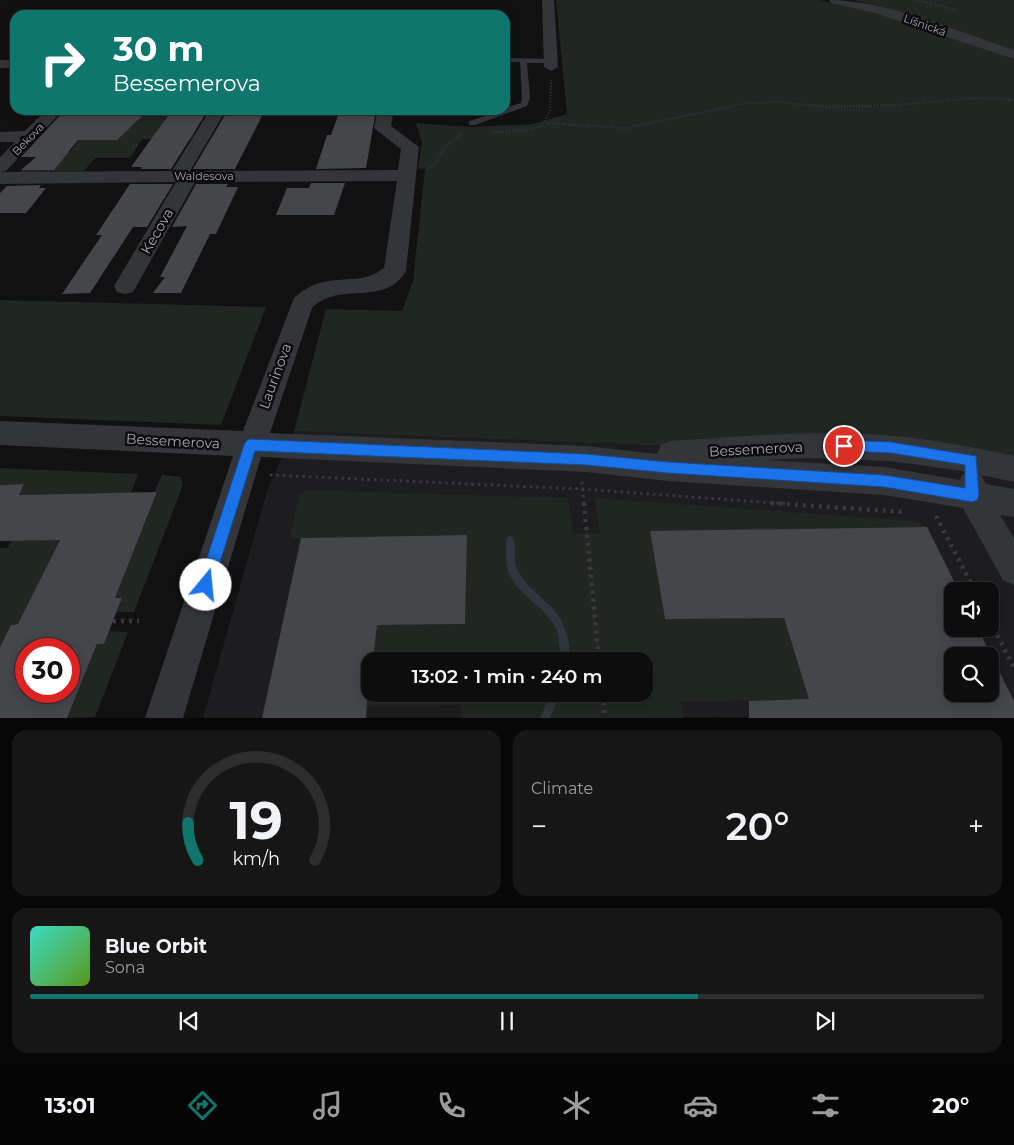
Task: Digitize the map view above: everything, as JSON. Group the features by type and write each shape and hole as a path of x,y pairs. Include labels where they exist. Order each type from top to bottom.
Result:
{"street":[{"path":"548,0 551,64"},
{"name":"Líšnická","path":"835,0 882,10 1014,55"},
{"name":"Bekova","path":"0,167 50,115"},
{"name":"Kecova","path":"125,286 215,115"},
{"name":"Laurinova","path":"164,718 250,445 299,312 308,297 326,286 368,286 380,284 395,271 417,172 410,147 382,128 385,115"},
{"path":"0,137 30,136"},
{"name":"Waldesova","path":"0,178 417,172"},
{"name":"Bessemerova","path":"0,433 586,459 668,468 884,481 1014,503"},
{"name":"Bessemerova","path":"586,459 828,445 891,448 971,460 1014,469"},
{"path":"971,460 972,495 1014,569"}],"lane":[{"path":"510,60 551,64"},
{"path":"510,109 524,104 526,98 523,61"},
{"path":"472,123 494,115"}],"path":[{"path":"915,0 934,4"},
{"path":"547,123 626,128 748,103 782,102 828,107 976,98 1014,100"},
{"path":"417,172 434,165 445,147 463,133"},
{"path":"586,459 581,489 598,652"},
{"path":"270,475 581,489 906,513"},
{"path":"926,514 936,515 970,582"},
{"path":"113,621 139,621"},
{"path":"998,637 1014,668"},
{"path":"604,702 605,718"}],"shaded area":[{"path":"556,0 820,0 903,20 1014,59 1014,460 294,431 326,309 402,311 413,281 425,169 418,168 422,142 416,123 472,127 532,124 567,114"},
{"path":"852,0 1014,0 1014,53 879,6"},
{"path":"97,115 167,115 156,132 195,132 191,139 142,139 130,158 95,158 84,171 20,172 24,167 61,152 70,152"},
{"path":"0,300 266,307 221,425 0,416"},
{"path":"294,431 1014,460 1014,717 203,718 267,491"},
{"path":"0,468 138,474 131,493 19,495 24,484 0,485"},
{"path":"162,475 181,477 183,485 134,612 117,612 122,599 115,598 157,493 154,493"},
{"path":"308,490 568,498 573,533 600,533 594,498 916,521 927,527 650,532 665,619 784,618 809,699 681,702 683,718 462,718 461,705 367,707 368,702 653,702 653,652 374,652 377,625 465,624 467,535 290,538 299,495"},
{"path":"41,537 61,537 19,624 11,625 1,645 0,659 0,548 7,548 11,541 40,540"},
{"path":"109,631 128,632 95,717 67,718 73,703 80,703 80,686 97,644 104,644"}],"building":[{"path":"60,115 142,116 117,140 78,140 54,170 21,170 36,157 21,157"},
{"path":"168,115 205,115 171,169 131,167"},
{"path":"225,115 262,115 235,169 193,169"},
{"path":"338,115 375,115 366,168 316,169 327,135 331,135"},
{"path":"311,183 345,183 334,215 276,215 287,188 309,188"},
{"path":"130,184 173,184 147,227 133,227 90,293 62,294 102,235 96,235"},
{"path":"196,184 228,184 226,187 238,187 216,234 210,234 181,293 153,293 165,277 160,277 187,226 172,227"},
{"path":"41,185 39,188 46,188 26,213 0,213 0,193 7,186"},
{"path":"24,484 19,495 157,492 115,598 122,598 104,644 97,644 80,686 80,638 15,638 15,703 73,703 67,718 0,718 0,647 11,625 18,624 60,540 0,541 0,485"},
{"path":"927,527 954,582 944,582 944,637 982,637 987,647 944,647 944,702 999,702 999,671 1014,701 1014,718 749,718 749,701 809,699 784,618 665,619 650,531"},
{"path":"467,535 465,624 377,625 374,652 361,652 361,702 367,702 366,718 262,718 301,538"}],"waterway":[{"path":"510,540 513,571 529,593 555,617 561,628 565,652"},
{"path":"545,718 552,702"}],"route":[{"path":"206,585 250,445 586,459 668,468 884,481 972,495 971,460 891,448 844,446"}]}
